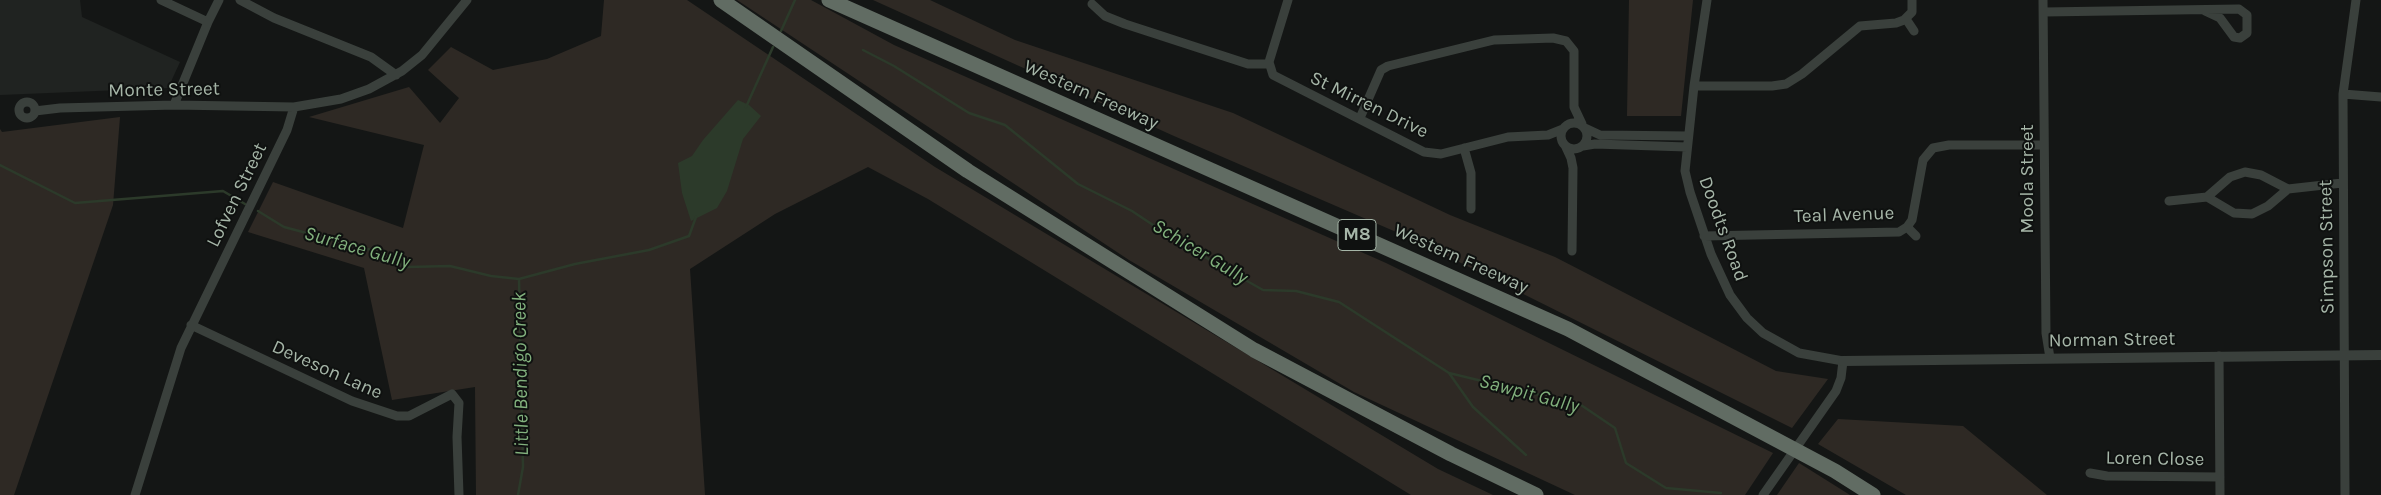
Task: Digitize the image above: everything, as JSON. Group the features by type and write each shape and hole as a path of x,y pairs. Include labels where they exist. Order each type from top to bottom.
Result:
{"highway":[{"path":"721,0 968,171 1254,350 1452,454 1536,495"},
{"name":"Western Freeway","path":"829,0 1568,329 1835,471 1873,495"}],"street":[{"path":"161,0 208,22"},
{"path":"174,105 219,0"},
{"path":"240,0 274,18 371,57 396,75"},
{"path":"294,106 341,99 369,89 396,75 422,55 467,0"},
{"path":"1092,4 1105,16 1126,24 1248,64 1268,64 1288,0"},
{"name":"Doodts Road","path":"1707,0 1688,136 1686,178 1704,236 1730,295 1747,318 1758,328 1799,354 1844,360"},
{"path":"1694,86 1772,86 1798,80 1860,26 1896,24 1906,19 1912,12 1912,0"},
{"name":"Moola Street","path":"2044,0 2046,334 2050,358"},
{"name":"Simpson Street","path":"2345,495 2343,94 2356,0"},
{"path":"2044,12 2242,10 2247,18 2247,33 2242,37 2234,37 2222,19 2205,11"},
{"path":"1906,19 1914,31"},
{"path":"1360,118 1381,70 1388,66 1494,40 1554,38 1569,43 1575,57 1575,110 1588,136 1573,168"},
{"name":"St Mirren Drive","path":"1268,64 1270,72 1277,78 1428,153 1441,154 1508,137 1551,134 1564,128"},
{"path":"2343,94 2381,97"},
{"path":"1572,251 1573,168 1571,158 1561,137 1574,99"},
{"name":"Monte Street","path":"35,111 60,108 174,105 294,106"},
{"name":"Lofven Street","path":"134,495 174,368 190,325 287,130 294,106"},
{"path":"1564,128 1571,123 1583,126 1600,135 1688,136"},
{"name":"St Mirren Drive","path":"1532,136 1564,144"},
{"path":"1564,144 1572,149 1595,144 1687,147"},
{"name":"Teal Avenue","path":"1704,236 1891,233 1908,227 1914,215 1923,160 1933,148 1949,145 2044,145"},
{"path":"1464,148 1471,173 1471,208"},
{"path":"2169,201 2207,197 2230,177 2245,172 2261,175 2288,189 2342,184"},
{"path":"2207,197 2234,213 2252,214 2268,206 2288,189"},
{"path":"1908,227 1916,236"},
{"name":"Deveson Lane","path":"190,325 352,401 397,416 409,416 452,394 459,403 457,437 459,495"},
{"name":"Norman Street","path":"1844,360 2381,355"},
{"path":"2219,356 2220,495"},
{"path":"1763,495 1839,386 1844,360"},
{"name":"Loren Close","path":"2090,473 2107,476 2220,477"}],"shaded area":[{"path":"0,0 80,0 82,17 180,62 168,88 0,95"},
{"path":"604,0 687,0 935,167 1438,469 1493,495 1411,495 928,199 868,167 775,214 690,269 705,495 476,495 475,387 392,400 364,268 248,232 273,182 403,228 424,145 309,117 409,87 440,123 459,98 428,70 451,47 493,70 547,59 601,36"},
{"path":"737,0 811,0 894,45 1386,263 1773,453 1745,495 1575,495 1354,392 1129,260"},
{"path":"873,0 930,0 1015,40 1233,113 1450,215 1555,257 1776,371 1828,379 1792,428 1417,241 1174,136"},
{"path":"1629,0 1693,0 1681,116 1627,116"},
{"path":"738,100 749,105 761,116 743,139 727,191 717,208 691,221 682,193 678,163 692,156 703,140"},
{"path":"120,117 113,205 14,495 0,495 0,129 2,132"},
{"path":"1838,419 1963,426 2047,495 1906,495 1818,444"},
{"path":"1799,463 1850,495 1777,495"}],"waterway":[{"name":"Little Bendigo Creek","path":"781,31 795,0"},
{"name":"Little Bendigo Creek","path":"746,107 773,47"},
{"name":"Schicer Gully","path":"863,50 894,66 969,113 1005,125 1078,184 1132,211 1180,243 1263,290 1296,291 1339,302 1449,373 1473,407 1526,455"},
{"name":"Surface Gully","path":"0,165 75,203 223,191 245,204"},
{"name":"Surface Gully","path":"258,211 284,227 371,250 407,267 450,266 491,276 519,279"},
{"name":"Little Bendigo Creek","path":"518,495 523,467 519,279 575,264 649,250 689,236 696,217"},
{"name":"Sawpit Gully","path":"1449,373 1581,405 1615,428 1626,463 1666,488 1721,493"}]}
